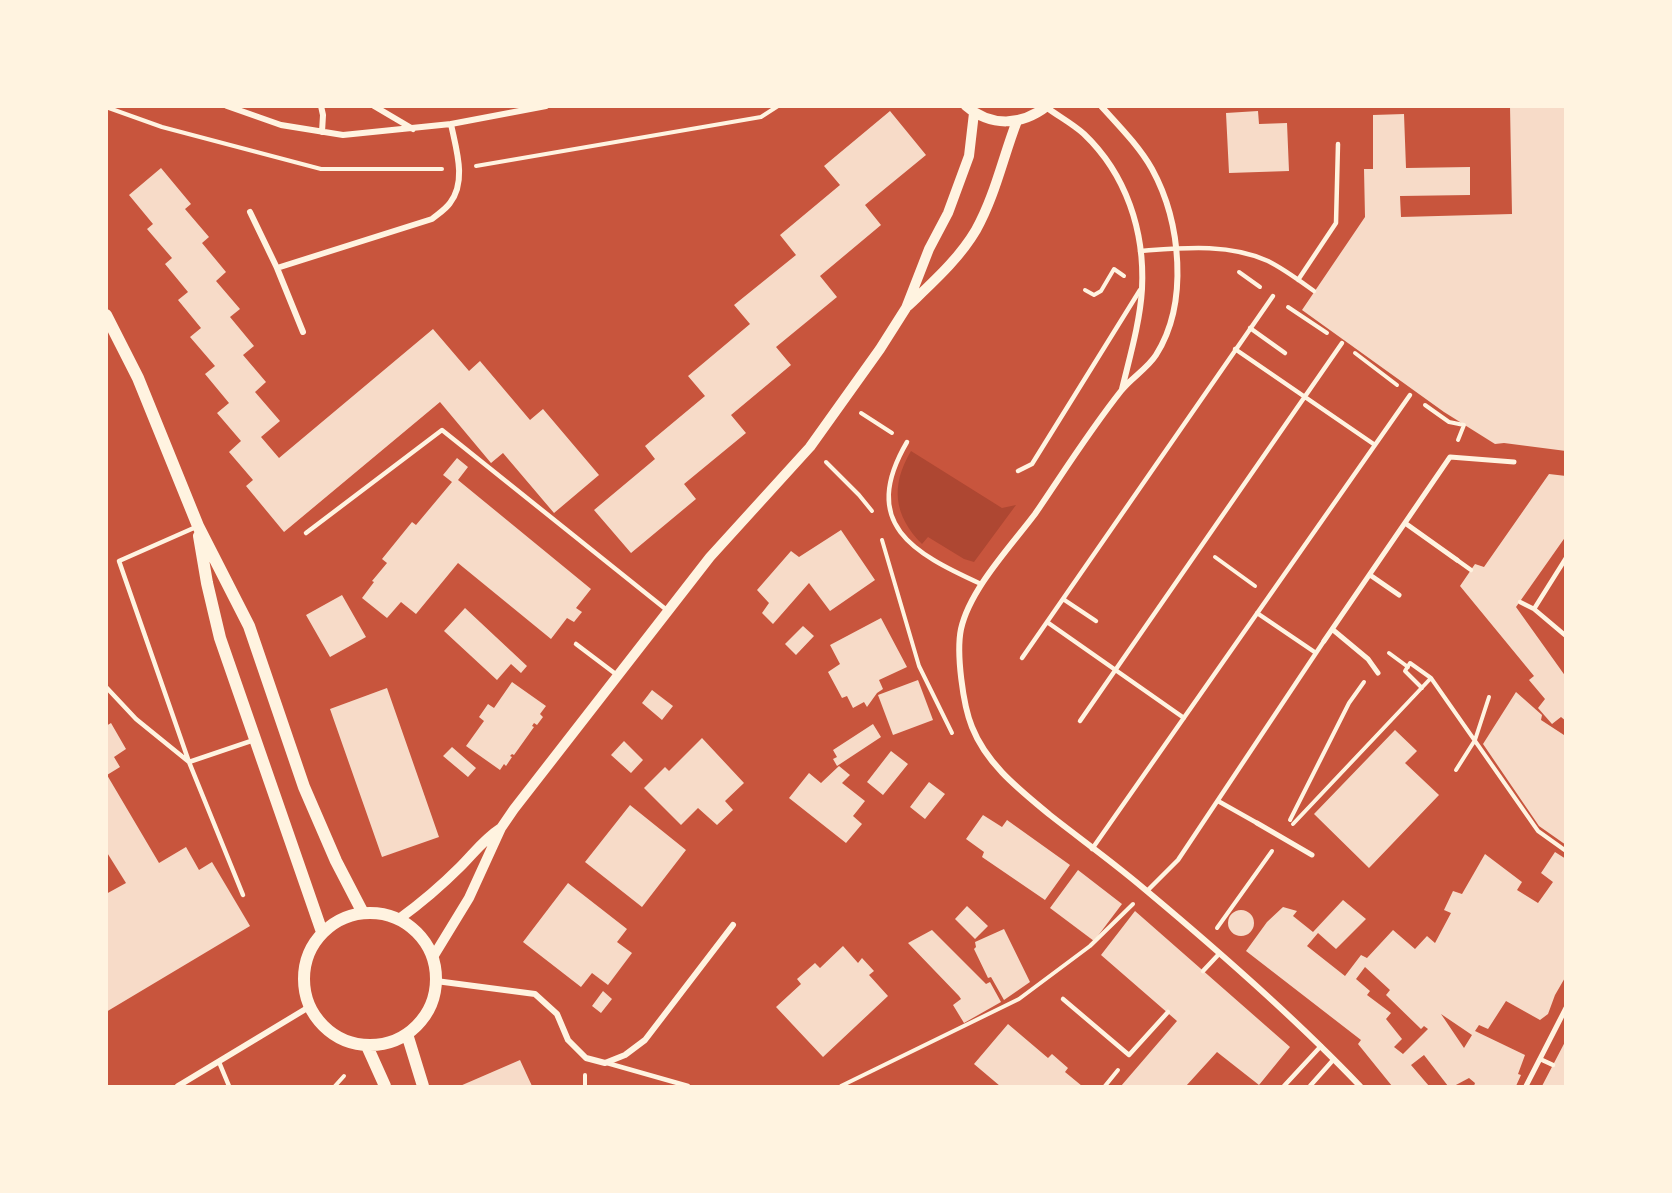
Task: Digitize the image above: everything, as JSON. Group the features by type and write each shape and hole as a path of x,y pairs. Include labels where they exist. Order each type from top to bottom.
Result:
{"main road":[{"path":"106,315 138,378 198,526 249,626 304,787 336,861 363,913"},
{"path":"198,526 207,583 220,638 257,739 322,932"},
{"path":"363,913 381,914 399,919 425,942 433,957 436,981 432,1002 423,1020 407,1034 388,1043 367,1046 353,1044 339,1038 327,1030 309,1007 304,988 304,968 310,948 322,932 341,919 363,913"},
{"path":"407,1034 423,1086"},
{"path":"367,1046 385,1086"}],"street":[{"path":"227,106 281,125 343,135 451,124 546,106"},
{"path":"321,106 322,132"},
{"path":"374,106 413,129"},
{"path":"1101,106 1132,140 1152,168 1166,204 1176,249 1174,308 1166,336 1154,358 1122,389 981,584 961,629 962,685 972,727 988,756 1010,782 1147,891 1321,1046 1360,1086"},
{"path":"433,957 469,898 501,828 710,557 810,447 880,349 906,308 929,249 948,213 969,156 970,110 988,119 1002,122 1017,121 1033,116 1046,107 1082,132 1106,157 1124,188 1135,219 1142,288 1137,326 1122,389"},
{"path":"906,308 952,263 975,230 997,178 1017,121"},
{"path":"277,268 432,219 450,204 458,189 459,169 451,124"},
{"path":"250,212 277,268 303,332"},
{"path":"1324,641 1450,457 1514,462"},
{"path":"1405,523 1457,560"},
{"path":"1370,575 1399,595"},
{"path":"1332,629 1375,666 1378,673"},
{"path":"1257,823 1312,855"},
{"path":"399,919 439,888 486,837 501,828"},
{"path":"436,981 535,994 557,1014 568,1040 586,1058 605,1062 625,1055 645,1040 733,926"},
{"path":"178,1086 309,1007"},
{"path":"1526,1086 1566,1008"}],"lane":[{"path":"1298,280 1336,223 1338,144"},
{"path":"1140,251 1211,248 1244,253 1269,261 1314,291"},
{"path":"1018,471 1032,464 1142,288"},
{"path":"1022,658 1273,296"},
{"path":"1250,328 1285,353"},
{"path":"1080,722 1342,343"},
{"path":"1235,349 1375,445"},
{"path":"1092,849 1410,394"},
{"path":"306,533 442,430 668,611"},
{"path":"907,442 895,462 890,481 890,511 895,525 904,539 927,557 981,584"},
{"path":"198,526 119,561 189,762 243,895"},
{"path":"1534,609 1566,558"},
{"path":"1457,560 1471,570"},
{"path":"1064,599 1096,621"},
{"path":"1520,602 1534,609 1566,636"},
{"path":"1257,614 1316,653"},
{"path":"1047,622 1184,717"},
{"path":"1147,891 1172,868 1324,641"},
{"path":"576,644 617,675"},
{"path":"106,687 136,719 189,762"},
{"path":"189,762 257,739"},
{"path":"1218,801 1257,823"},
{"path":"1203,971 1219,954"},
{"path":"1063,999 1130,1055 1168,1012"},
{"path":"1284,1086 1321,1046"},
{"path":"1310,1086 1334,1059"},
{"path":"1540,1059 1553,1065"},
{"path":"219,1062 229,1086"},
{"path":"605,1062 688,1086"}],"path":[{"path":"1238,271 1261,287"},
{"path":"1085,290 1094,296 1101,291 1112,274"},
{"path":"1298,313 1319,325 1449,422 1464,425"},
{"path":"842,401 907,442"},
{"path":"810,447 853,488 874,514"},
{"path":"880,534 919,666 954,738"},
{"path":"1206,944 1281,837 1349,703 1375,666 1386,651 1408,666"},
{"path":"1422,688 1405,671 1410,663 1431,678 1538,831 1566,852"},
{"path":"1281,837 1431,678"},
{"path":"1456,770 1475,740 1490,697"},
{"path":"841,1086 1019,999 1090,946 1147,891"},
{"path":"335,1086 344,1076"}],"shaded area":[{"path":"911,451 1002,508 1016,505 974,562 964,559 928,537 922,544 906,523 898,500 898,488 904,464"}],"building":[{"path":"1510,106 1566,106 1566,451 1504,443 1495,444 1444,412 1302,310 1365,217 1364,169 1373,169 1373,115 1404,114 1406,168 1470,167 1470,195 1400,196 1401,217 1512,214"},
{"path":"890,111 926,155 865,205 881,225 820,276 837,297 776,347 791,365 731,415 746,433 684,484 696,499 631,553 594,510 655,459 645,446 705,396 688,376 750,324 734,305 796,255 780,235 840,185 824,166"},
{"path":"1258,111 1259,124 1287,123 1289,171 1229,173 1226,113"},
{"path":"161,168 191,204 185,209 209,237 202,243 226,272 216,281 240,309 230,317 254,346 243,355 266,382 255,392 280,421 261,437 279,458 433,329 469,371 480,361 530,420 543,409 599,475 554,513 503,453 491,463 440,402 284,532 246,486 253,480 229,452 241,441 217,413 229,403 205,374 215,366 190,337 201,328 178,300 188,292 165,264 172,258 147,229 153,224 129,195"},
{"path":"457,458 468,467 458,480 591,589 576,608 582,612 574,622 567,618 551,639 458,563 416,614 401,602 387,618 362,598 387,563 382,559 412,522 416,525 452,482 443,475"},
{"path":"1549,474 1566,476 1566,536 1516,607 1566,677 1566,721 1561,717 1552,724 1538,708 1545,699 1529,680 1534,676 1460,586 1475,564 1484,567"},
{"path":"841,530 875,580 830,611 809,583 773,624 762,613 769,603 757,590 791,551 799,557"},
{"path":"342,595 366,637 330,657 306,615"},
{"path":"465,608 527,666 521,673 511,664 497,680 444,631"},
{"path":"881,618 907,667 879,680 883,689 877,693 867,707 864,702 853,708 847,696 842,698 828,672 840,664 830,645"},
{"path":"803,626 814,636 796,655 785,644"},
{"path":"918,680 933,720 893,735 878,695"},
{"path":"512,682 546,706 540,714 543,717 537,725 534,723 532,726 534,727 514,755 510,756 512,757 506,766 504,764 500,770 466,746 484,721 479,717 488,704 494,708"},
{"path":"387,688 439,837 382,857 330,709"},
{"path":"652,690 673,706 662,720 642,703"},
{"path":"1516,692 1542,715 1541,720 1564,735 1566,732 1566,845 1539,826 1483,744"},
{"path":"111,723 126,749 114,757 120,767 107,775 159,863 186,847 199,870 212,862 250,926 106,1012 106,894 126,883 106,851 106,726"},
{"path":"873,724 881,737 837,766 833,759 837,757 833,750"},
{"path":"1395,730 1417,751 1405,763 1439,795 1369,868 1314,814"},
{"path":"702,738 744,783 725,801 733,810 717,825 698,808 681,825 644,788 665,767 669,771"},
{"path":"624,741 643,760 631,773 611,755"},
{"path":"452,747 476,768 468,777 443,756"},
{"path":"891,751 908,764 883,795 867,782"},
{"path":"839,766 850,775 842,783 865,801 853,816 862,824 846,843 789,798 809,773 821,783"},
{"path":"929,782 945,794 925,819 910,807"},
{"path":"630,805 686,850 642,907 585,862"},
{"path":"983,815 1002,827 1007,820 1070,865 1045,900 982,857 984,852 966,839"},
{"path":"1555,852 1566,859 1566,976 1555,995 1548,1014 1540,1020 1506,1001 1488,1029 1479,1025 1475,1031 1525,1055 1516,1086 1474,1086 1475,1083 1469,1078 1454,1086 1448,1086 1424,1055 1411,1065 1429,1086 1392,1086 1358,1044 1361,1040 1246,951 1267,922 1283,907 1297,911 1293,916 1313,932 1343,900 1366,919 1336,949 1318,933 1307,946 1345,976 1361,955 1367,958 1393,930 1415,949 1427,936 1435,943 1451,913 1444,910 1453,891 1462,894 1485,854 1522,882 1517,890 1538,903 1553,882 1541,873","holes":["1365,967 1390,990 1386,995 1421,1029 1424,1026 1428,1029 1403,1054 1394,1047 1402,1039 1386,1019 1391,1013 1367,995 1370,991 1356,979","1441,1014 1472,1035 1464,1048"]},
{"path":"1078,870 1122,904 1094,941 1050,908"},
{"path":"568,883 627,929 617,942 632,953 608,985 592,973 581,987 523,942"},
{"path":"967,906 988,926 975,939 955,919"},
{"path":"1241,910 1250,914 1254,923 1250,932 1241,936 1232,932 1228,923 1232,914"},
{"path":"1135,911 1290,1047 1259,1085 1217,1052 1186,1086 1121,1086 1177,1021 1101,955"},
{"path":"1004,929 1030,982 1004,1000 991,977 988,978 974,949 975,942"},
{"path":"932,930 986,984 990,982 1001,1002 964,1023 953,1005 961,999 959,996 908,943"},
{"path":"843,946 858,963 862,958 874,971 869,975 888,996 823,1057 776,1007 801,984 797,979 815,963 820,968"},
{"path":"603,991 612,999 601,1013 592,1006"},
{"path":"1008,1024 1048,1058 1052,1054 1068,1068 1065,1072 1082,1086 1000,1086 974,1064"},
{"path":"1566,1040 1566,1086 1542,1086"},
{"path":"520,1060 532,1086 460,1086"}]}
